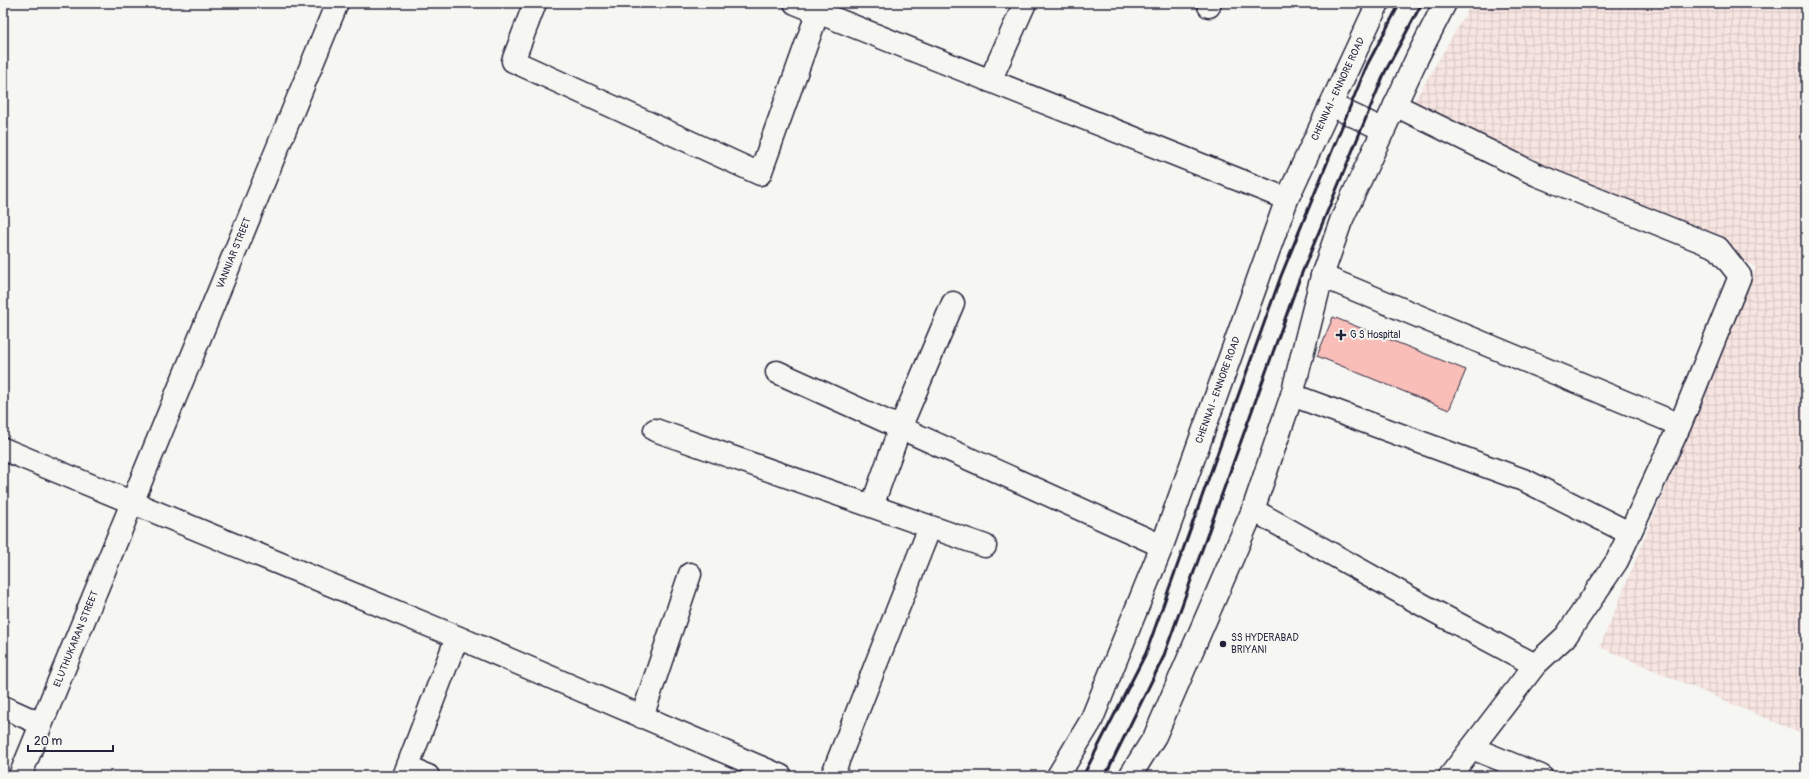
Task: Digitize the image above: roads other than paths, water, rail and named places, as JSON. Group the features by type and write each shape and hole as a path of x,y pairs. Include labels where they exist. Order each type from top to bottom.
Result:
{"street":[{"name":"VANNIAR STREET","path":"132,502 337,3"},
{"path":"535,3 513,61 760,174 819,8"},
{"path":"795,3 819,8 990,81 1287,199"},
{"path":"990,81 1025,3"},
{"name":"CHENNAI - ENNORE ROAD","path":"1058,776 1092,721 1162,546 1287,199 1378,3"},
{"path":"1130,776 1155,736 1253,510 1292,395 1322,276 1341,221 1445,3"},
{"path":"1331,105 1384,130"},
{"path":"1395,106 1537,176 1718,248 1740,276 1680,425 1617,561 1566,636 1536,665 1450,776"},
{"path":"1322,276 1680,425"},
{"path":"872,506 900,428 953,303"},
{"path":"778,372 1162,546"},
{"path":"1292,395 1526,481 1630,533"},
{"path":"655,430 985,546"},
{"path":"3,449 457,637 781,776"},
{"name":"ELUTHUKARAN STREET","path":"20,776 132,502"},
{"path":"1253,510 1423,605 1536,665"},
{"path":"832,776 930,527"},
{"path":"642,716 690,574"},
{"path":"428,776 405,772 457,637"},
{"path":"3,707 41,724"},
{"path":"1472,748 1541,776"}],"railway":[{"path":"1083,776 1146,653 1281,276 1367,65 1400,3"},
{"path":"1105,776 1163,658 1299,280 1385,72 1422,3"}],"place":[{"name":"G S Hospital","path":"1341,335"},
{"name":"SS HYDERABAD BRIYANI","path":"1223,644"}]}
